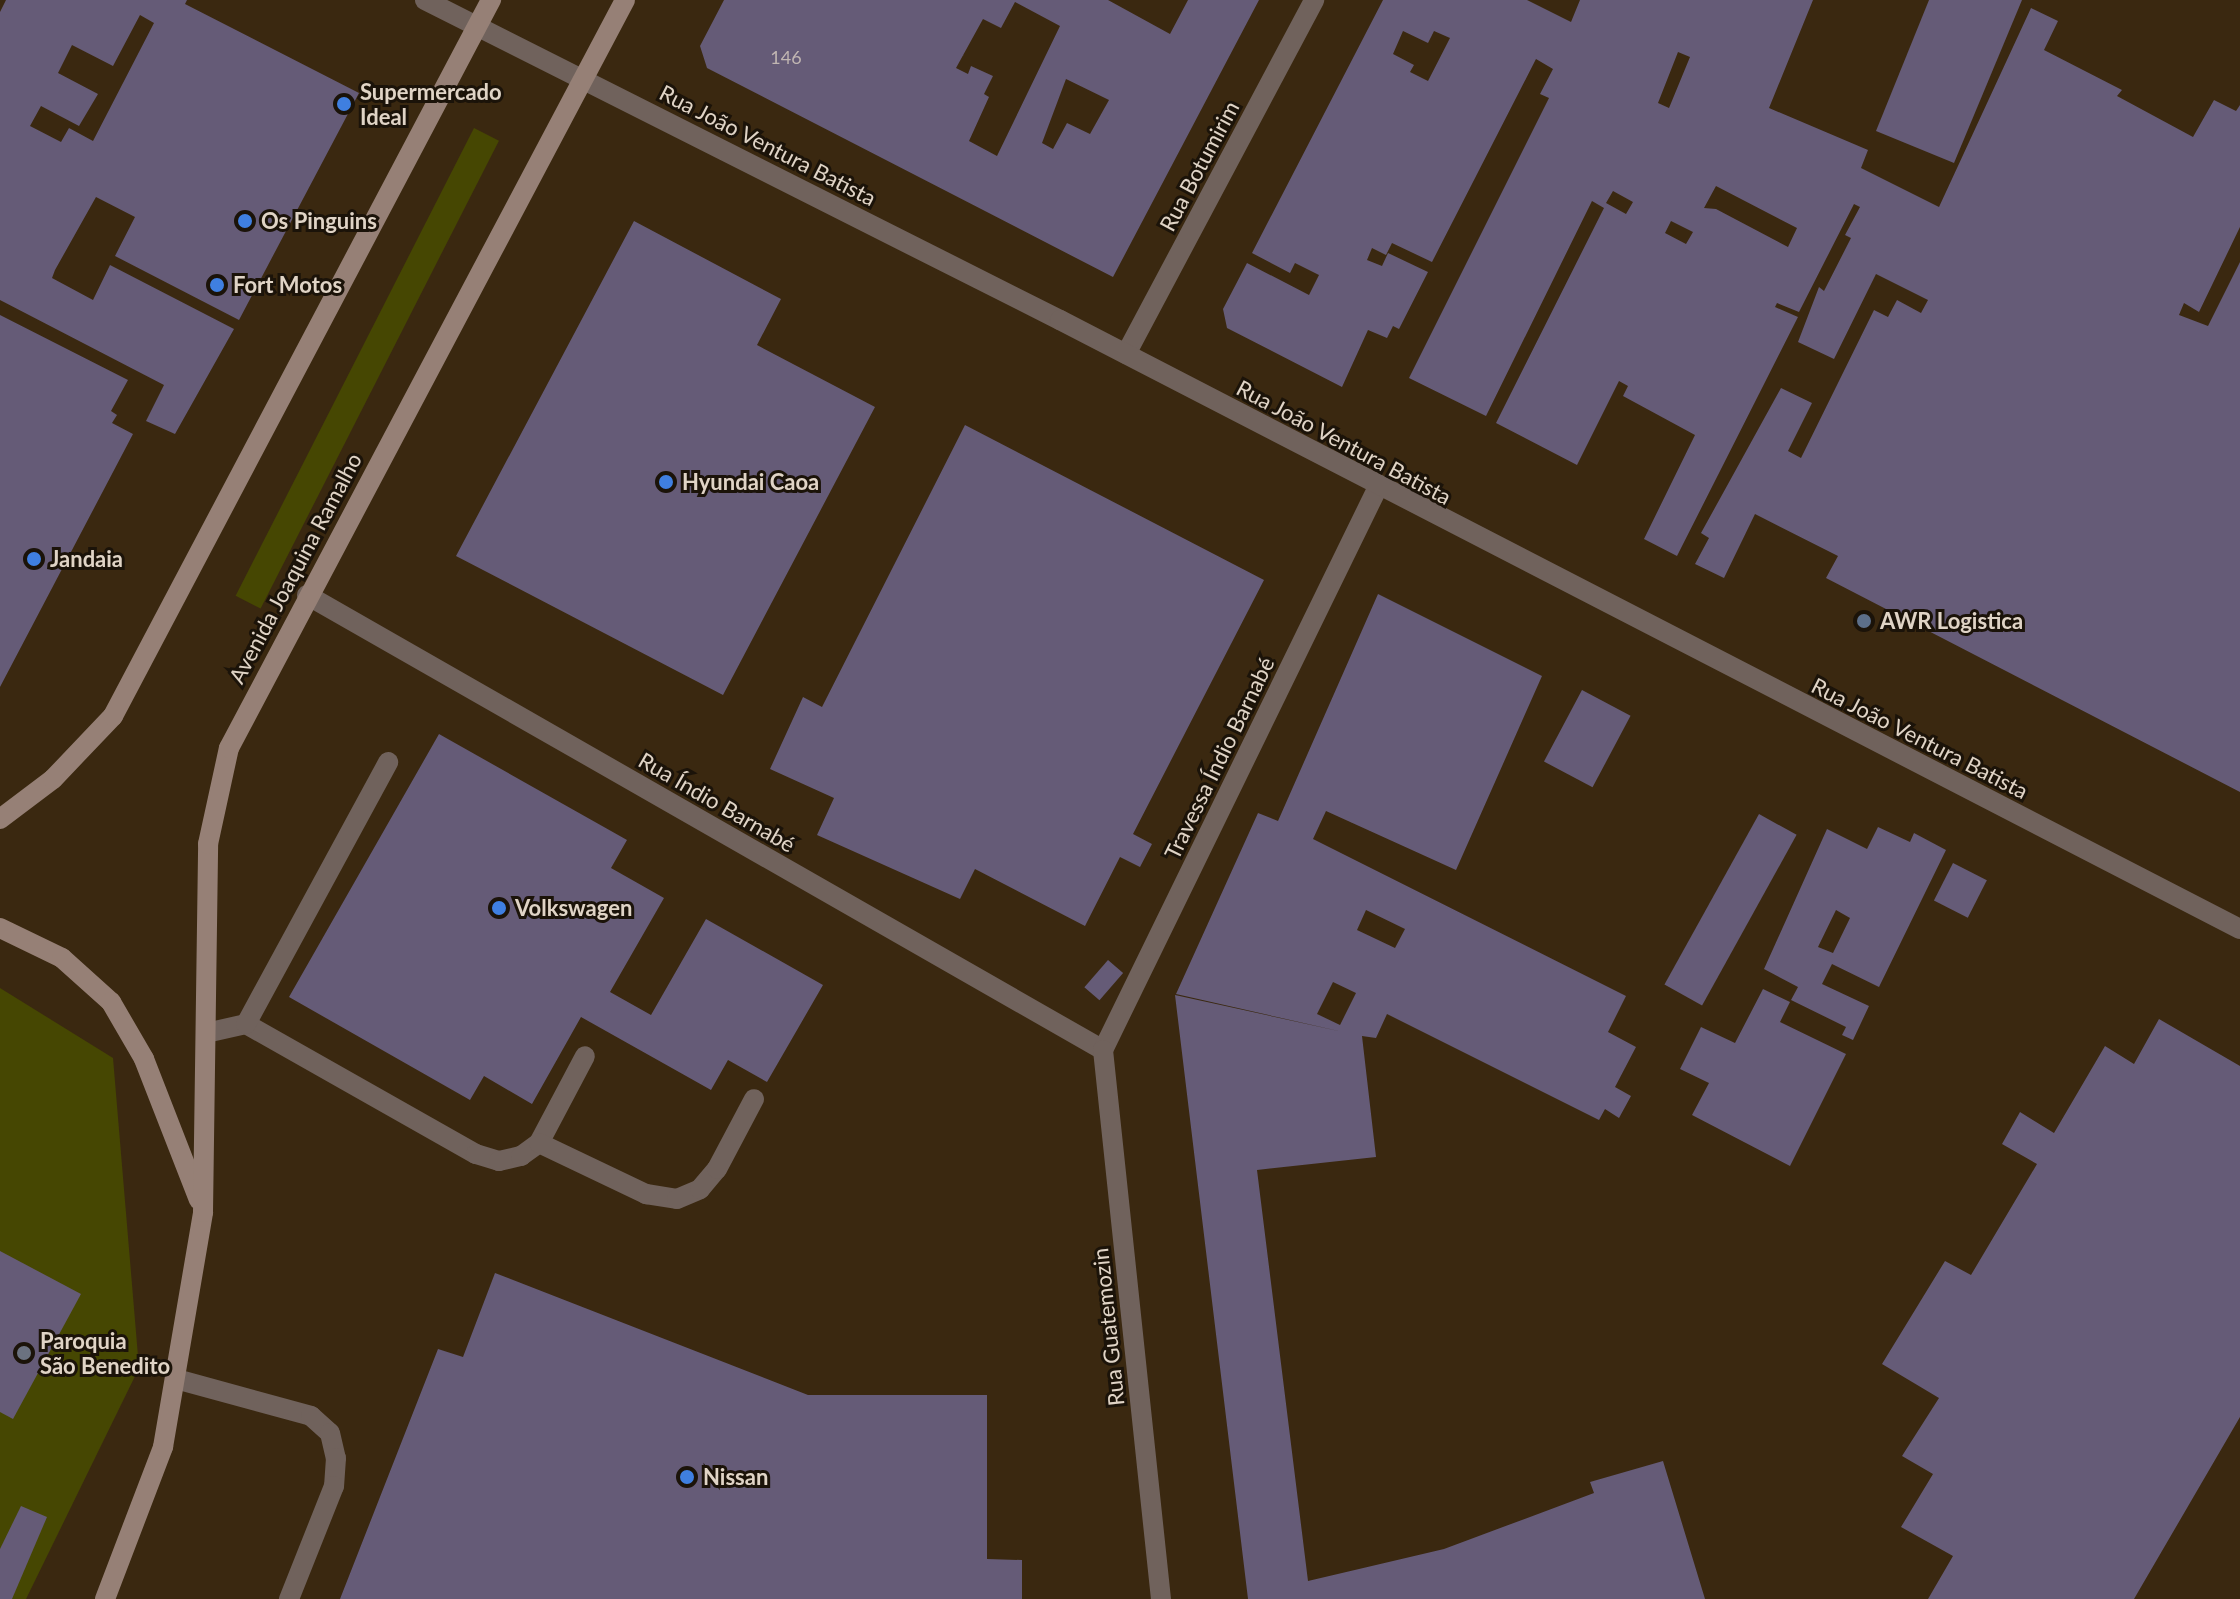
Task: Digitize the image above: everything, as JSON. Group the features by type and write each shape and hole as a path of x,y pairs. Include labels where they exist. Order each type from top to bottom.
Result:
{"main road":[{"path":"0,819 53,779 113,716 491,0"},
{"name":"Avenida Joaquina Ramalho","path":"105,1599 163,1447 203,1212 208,844 226,762 307,595 625,0"},
{"path":"0,928 62,958 111,1002 144,1059 203,1212"}],"street":[{"name":"Rua João Ventura Batista","path":"425,0 1126,354 1378,487 2240,929"},
{"name":"Rua Botumirim","path":"1126,354 1314,0"},
{"name":"Travessa Índio Barnabé","path":"1103,1050 1378,487"},
{"name":"Rua Índio Barnabé","path":"307,595 1103,1050"},
{"path":"246,1024 388,762"},
{"path":"206,1033 246,1024 476,1154 499,1161 521,1156 539,1143 585,1056"},
{"name":"Rua Guatemozin","path":"1103,1050 1161,1599"},
{"path":"539,1143 646,1194 677,1199 700,1189 717,1169 754,1099"},
{"path":"176,1379 311,1416 330,1433 336,1458 334,1486 289,1599"}],"shaded area":[{"path":"474,128 499,141 261,608 236,596"},
{"path":"0,988 113,1058 139,1368 26,1599 0,1599"}],"building":[{"path":"6,0 187,0 185,4 359,93 239,320 115,256 135,217 96,197 55,270 52,278 93,300 110,265 234,329 175,434 146,421 164,385 0,300 0,12","holes":["140,15 154,23 93,141 69,128 61,142 30,126 41,106 79,126 98,94 58,73 72,45 113,66"]},
{"path":"724,0 1108,0 1170,34 1188,0 1259,0 1113,277 707,68 700,46","holes":["1015,2 1060,26 997,156 969,141 989,97 984,94 993,76 971,66 968,74 956,68 983,19 1001,28","1066,79 1109,100 1090,134 1067,123 1053,149 1042,143"]},
{"path":"1383,0 1527,0 1571,22 1580,0 1813,0 1769,108 1868,150 1861,168 1939,207 2031,8 2058,21 2044,50 2122,90 2117,96 2193,137 2214,100 2236,111 2240,105 2240,227 2199,312 2184,303 2179,315 2208,326 2240,262 2240,792 1826,578 1838,556 1755,514 1724,578 1695,564 1709,538 1701,533 1781,388 1812,403 1788,451 1801,458 1874,310 1888,317 1897,300 1921,313 1928,300 1876,274 1834,359 1798,342 1819,287 1824,291 1851,238 1845,235 1860,207 1854,204 1799,312 1777,303 1775,307 1798,317 1677,556 1644,539 1695,435 1623,396 1628,386 1619,381 1577,465 1496,423 1604,208 1592,201 1486,416 1409,378 1549,98 1540,94 1553,69 1536,59 1432,262 1392,243 1386,255 1372,248 1367,260 1382,266 1388,253 1428,272 1399,329 1393,326 1387,338 1368,330 1342,387 1227,328 1223,309 1247,263 1309,295 1319,275 1295,263 1290,273 1252,253","holes":["1403,31 1428,43 1434,31 1450,38 1428,81 1410,72 1414,65 1393,54","1678,52 1690,57 1669,108 1658,103","1716,186 1797,228 1788,247 1716,209 1704,208","1613,191 1633,202 1626,214 1606,203","1671,221 1693,232 1686,244 1665,233"]},
{"path":"1929,0 2022,0 1954,163 1876,131"},
{"name":"Hyundai Caoa","path":"634,221 781,299 757,345 875,407 723,695 456,556"},
{"name":"Jandaia","path":"0,315 128,380 111,411 117,415 112,423 133,434 0,687"},
{"path":"965,425 1264,580 1133,834 1152,844 1140,867 1120,857 1085,926 975,869 960,899 817,835 834,798 770,769 803,697 822,707"},
{"path":"1378,594 1542,676 1456,870 1326,811 1313,839 1626,996 1608,1032 1636,1047 1615,1087 1631,1096 1619,1118 1605,1109 1599,1120 1387,1014 1376,1038 1362,1036 1376,1157 1257,1170 1308,1581 1444,1549 1594,1493 1590,1482 1663,1461 1705,1599 1248,1599 1175,995 1343,1032 1176,994 1258,813 1278,821","holes":["1366,910 1405,929 1395,948 1357,930","1333,982 1356,993 1340,1025 1317,1014"]},
{"path":"1582,690 1631,716 1593,787 1544,762"},
{"name":"Volkswagen","path":"439,734 627,840 611,868 664,898 610,992 651,1015 706,919 823,985 767,1082 728,1060 711,1090 581,1017 532,1104 484,1076 470,1100 289,997"},
{"path":"1759,814 1797,835 1702,1005 1664,985"},
{"path":"1878,827 1910,842 1914,833 1946,850 1879,987 1832,964 1822,984 1869,1006 1853,1040 1842,1035 1846,1027 1791,1000 1798,987 1764,969 1827,829 1867,849","holes":["1836,910 1850,918 1833,953 1818,947"]},
{"path":"1953,863 1987,880 1968,918 1934,900"},
{"path":"1108,960 1123,973 1099,1000 1084,987"},
{"path":"1763,989 1790,1002 1780,1022 1846,1054 1790,1166 1692,1115 1709,1083 1680,1069 1701,1027 1735,1043"},
{"path":"2159,1019 2240,1066 2240,1417 2134,1599 1928,1599 1953,1556 1901,1527 1933,1474 1902,1456 1939,1398 1882,1364 1945,1261 1971,1275 2037,1164 2002,1144 2020,1112 2054,1133 2105,1046 2134,1064"},
{"name":"Paroquia São Benedito","path":"0,1251 81,1294 13,1419 0,1412"},
{"name":"Nissan","path":"495,1273 808,1395 987,1395 987,1559 1022,1560 1022,1599 340,1599 438,1349 463,1357"},
{"path":"21,1506 47,1517 12,1599 0,1599 0,1549"}],"place":[{"name":"Supermercado Ideal","path":"344,104"},
{"name":"Os Pinguins","path":"245,221"},
{"name":"Fort Motos","path":"217,285"},
{"name":"Hyundai Caoa","path":"666,482"},
{"name":"Jandaia","path":"34,559"},
{"name":"AWR Logistica","path":"1864,621"},
{"name":"Volkswagen","path":"499,908"},
{"name":"Paroquia São Benedito","path":"24,1353"},
{"name":"Nissan","path":"687,1477"}]}
